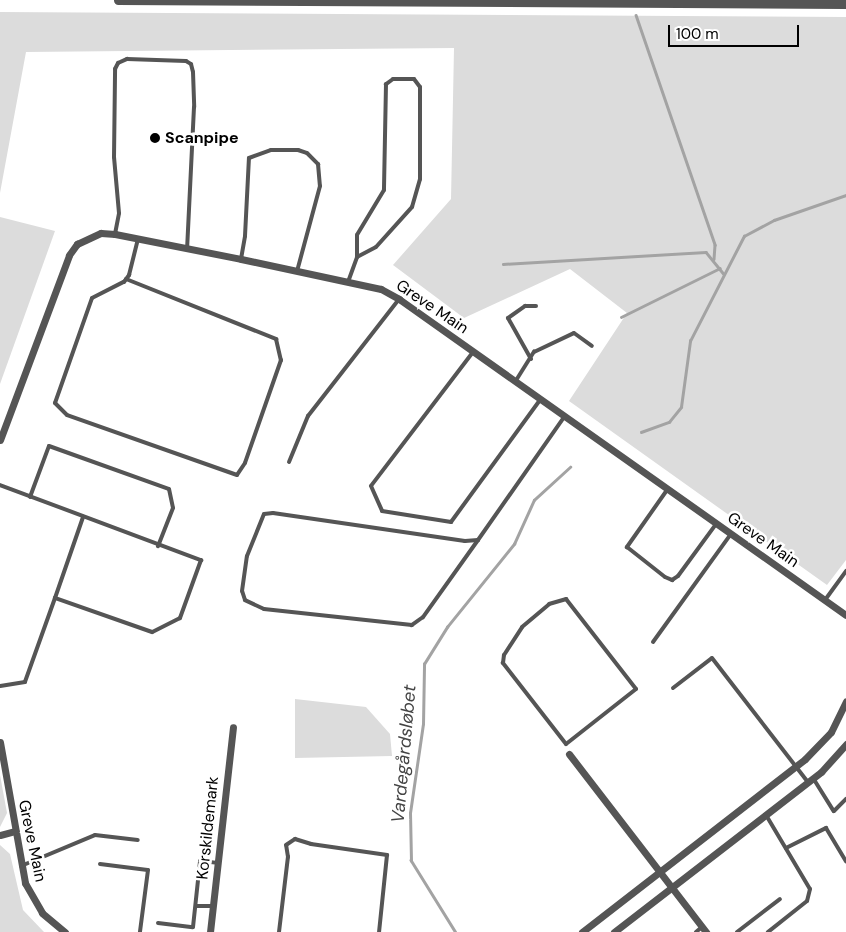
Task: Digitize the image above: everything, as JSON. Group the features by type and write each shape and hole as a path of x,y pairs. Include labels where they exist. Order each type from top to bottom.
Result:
{"street":[{"path":"118,0 666,1 846,4"},
{"name":"Greve Main","path":"0,440 69,255 88,236 115,234 187,248 381,289 399,299 846,615"},
{"path":"582,932 796,766 820,745 846,701"},
{"name":"Korskildemark","path":"210,932 233,727"},
{"name":"Greve Main","path":"0,742 21,866 32,899 42,913 65,932"},
{"path":"614,932 810,780 846,744"},
{"path":"568,754 672,888 701,930"},
{"path":"0,835 14,831"}],"lane":[{"path":"115,234 119,213 114,157 115,69 118,63 128,59 186,61 191,64 193,72 194,107 187,248"},
{"path":"348,282 356,257 357,234 384,190 386,84 393,79 414,79 420,87 420,179 412,207 376,247 356,257"},
{"path":"240,259 245,236 249,158 271,150 298,150 307,153 318,164 320,186 296,271"},
{"path":"126,279 276,339 281,360 244,462 237,475 230,475 58,409 55,396 92,298 126,279 138,239"},
{"path":"289,462 308,416 399,299"},
{"path":"531,359 508,318 525,306 536,306"},
{"path":"515,382 534,352 574,333 592,346"},
{"path":"473,352 370,486 382,510 451,522 540,400"},
{"path":"478,540 465,541 273,513 264,514 247,556 242,591 245,600 264,609 412,625 423,617 478,540 564,417"},
{"path":"30,497 49,446 169,489 173,508 158,546"},
{"path":"0,486 158,546 201,560 180,618 152,632 55,598"},
{"path":"667,490 627,547 665,577 672,580 678,576 716,524"},
{"path":"0,686 25,682 83,517"},
{"path":"653,642 731,534"},
{"path":"825,600 846,570"},
{"path":"566,744 636,690 566,599 549,604 522,627 504,655 503,663 566,744 568,754"},
{"path":"673,688 712,658 796,766 810,780 834,811 846,799"},
{"path":"766,815 810,889 807,901 768,932"},
{"path":"786,848 826,828 846,861"},
{"path":"21,866 95,834 138,840"},
{"path":"279,932 288,857 286,845 295,839 311,844 387,855 379,932"},
{"path":"158,923 193,928 200,861 218,862"},
{"path":"100,864 148,870 140,932"},
{"path":"737,932 780,899"},
{"path":"196,906 213,906"}],"shaded area":[{"path":"0,12 846,17 846,560 827,585 569,401 627,313 570,269 464,318 393,265 451,199 454,48 26,52 0,193"},
{"path":"0,217 55,231 0,384"},
{"path":"295,699 366,707 390,734 392,756 295,758"},
{"path":"0,775 7,813 0,827"},
{"path":"0,845 10,854 23,910 44,932 0,932"}],"waterway":[{"path":"636,15 715,245 714,259"},
{"name":"Vardegårdsløbet","path":"641,432 669,422 681,407 690,341 744,236 774,220 846,195"},
{"path":"503,264 706,252 723,273"},
{"path":"621,317 720,268"},
{"name":"Vardegårdsløbet","path":"455,932 411,861 410,813 423,724 424,664 447,627 514,544 534,500 570,467"}],"place":[{"name":"Scanpipe","path":"155,138"}]}
